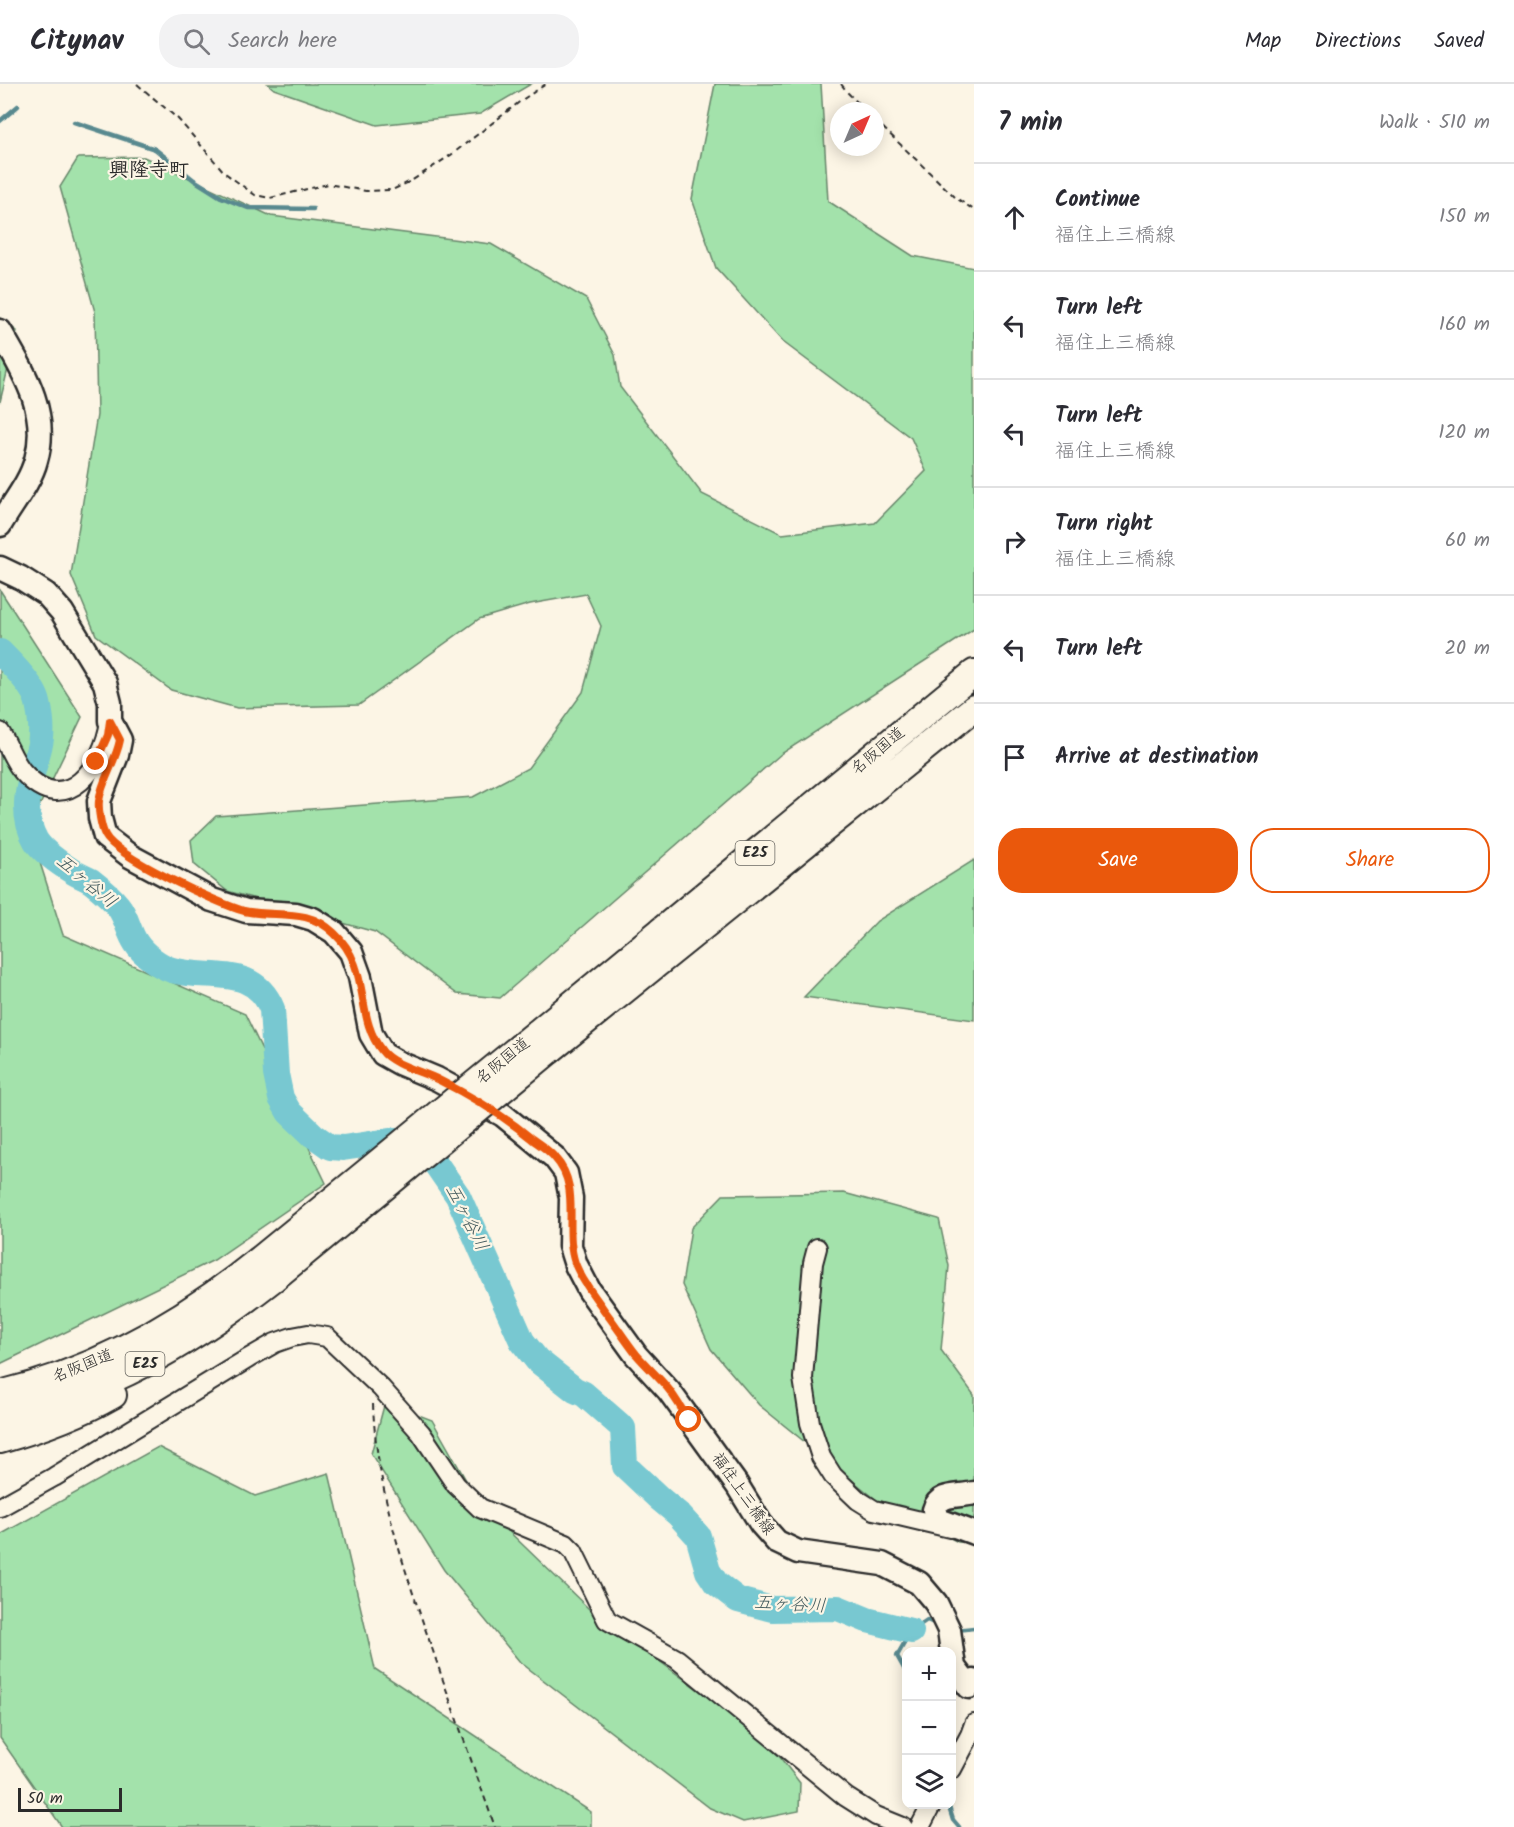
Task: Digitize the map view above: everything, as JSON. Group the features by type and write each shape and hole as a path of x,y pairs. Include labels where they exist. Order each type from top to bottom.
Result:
{"highway":[{"name":"名阪国道","path":"0,1417 64,1399 110,1381 186,1341 233,1310 266,1270 543,1042 974,673"},
{"name":"名阪国道","path":"543,1042 974,708"},
{"name":"名阪国道","path":"0,1394 59,1377 138,1343 219,1293 266,1270"},
{"path":"0,1440 46,1426 111,1397 178,1353 233,1310"},
{"path":"0,1386 60,1371 102,1356 177,1320"}],"main road":[{"path":"0,331 29,381 40,432 36,461 0,525"},
{"name":"福住上三橋線","path":"0,568 21,578 45,594 62,612 105,683 110,703 110,721 120,740 117,755 99,801 100,818 105,837 130,856 212,900 246,911 297,914 334,932 351,952 360,977 371,1034 383,1054 437,1079 503,1115 555,1157 566,1173 571,1198 570,1246 576,1265 636,1354 669,1391 737,1485 761,1524 777,1542 798,1552 882,1564 919,1583 936,1603 949,1630 954,1667 972,1689"},
{"path":"972,1533 939,1520 934,1510 936,1503 942,1497 974,1493"}],"street":[{"path":"0,732 21,771 44,789 62,792 74,788 86,778 108,735 110,721"},
{"path":"817,1248 813,1263 803,1378 810,1423 821,1457 833,1476 858,1500 874,1510 972,1533"},
{"path":"0,1506 54,1477 275,1343 308,1334 327,1337 372,1379 421,1433 456,1485 480,1509 566,1544 573,1551 607,1620 677,1659 846,1797 876,1816 903,1827"},
{"path":"956,1760 974,1724"},
{"path":"920,1827 929,1809"}],"path":[{"path":"138,84 178,119 225,173 255,195 270,198 328,183 366,191 392,190 411,181 451,155 546,84"},
{"path":"841,84 857,102"},
{"path":"884,129 956,198 974,210"},
{"path":"372,1379 374,1429 387,1504 416,1602 495,1827"}],"green space":[{"path":"268,84 531,84 480,114 377,125 274,89"},
{"path":"715,84 821,84 828,201 913,256 974,268 974,629 781,754 500,998 457,994 375,932 227,891 194,864 191,840 216,816 473,797 528,768 583,692 601,626 586,594 530,604 479,619 359,705 237,708 171,690 96,635 71,575 97,415 95,312 60,187 78,158 144,157 271,216 491,244 586,299 615,355 620,387 702,494 782,534 875,523 926,471 911,438 783,342 716,268 692,199"},
{"path":"0,318 17,331 0,402"},
{"path":"0,590 82,717 29,828 63,935 245,1014 326,1183 214,1260 0,1364"},
{"path":"974,860 974,1020 804,997 877,921"},
{"path":"844,1193 939,1219 949,1266 941,1350 974,1395 974,1543 958,1542 878,1501 759,1405 711,1349 682,1285 691,1228 723,1195"},
{"path":"385,1402 432,1420 466,1480 494,1517 589,1609 739,1720 779,1756 800,1783 799,1811 743,1822 710,1808 520,1662 444,1570 371,1454"},
{"path":"158,1447 255,1496 329,1473 375,1669 591,1812 591,1827 62,1827 0,1738 0,1535"}],"waterway":[{"path":"0,121 18,106"},
{"path":"74,122 155,149 194,180 221,197 248,208 313,209"},
{"name":"五ヶ谷川","path":"0,652 28,683 39,708 41,737 27,806 31,829 39,845 65,866 91,881 112,899 123,915 136,943 157,963 186,973 242,979 254,985 264,995 272,1009 276,1074 281,1098 289,1112 313,1135 330,1147 343,1148 396,1140 406,1141 436,1164 458,1196 522,1341 537,1360 575,1390 584,1394 623,1428 625,1466 678,1514 698,1536 708,1571 716,1583 738,1600 772,1609 838,1608 867,1620 911,1631"},
{"path":"902,1647 911,1631 927,1620 934,1623"},
{"path":"956,1630 974,1628"},
{"path":"902,1647 897,1656 902,1665"},
{"path":"950,1809 953,1820 959,1827"}],"district":[{"name":"興隆寺町","path":"149,171"}],"route":[{"path":"96,762 108,735 110,721 120,740 117,755 99,801 100,818 105,837 130,856 212,900 246,911 297,914 334,932 351,952 360,977 371,1034 383,1054 437,1079 503,1115 555,1157 566,1173 571,1198 570,1246 576,1265 590,1290 636,1354 669,1391 689,1420"}]}
